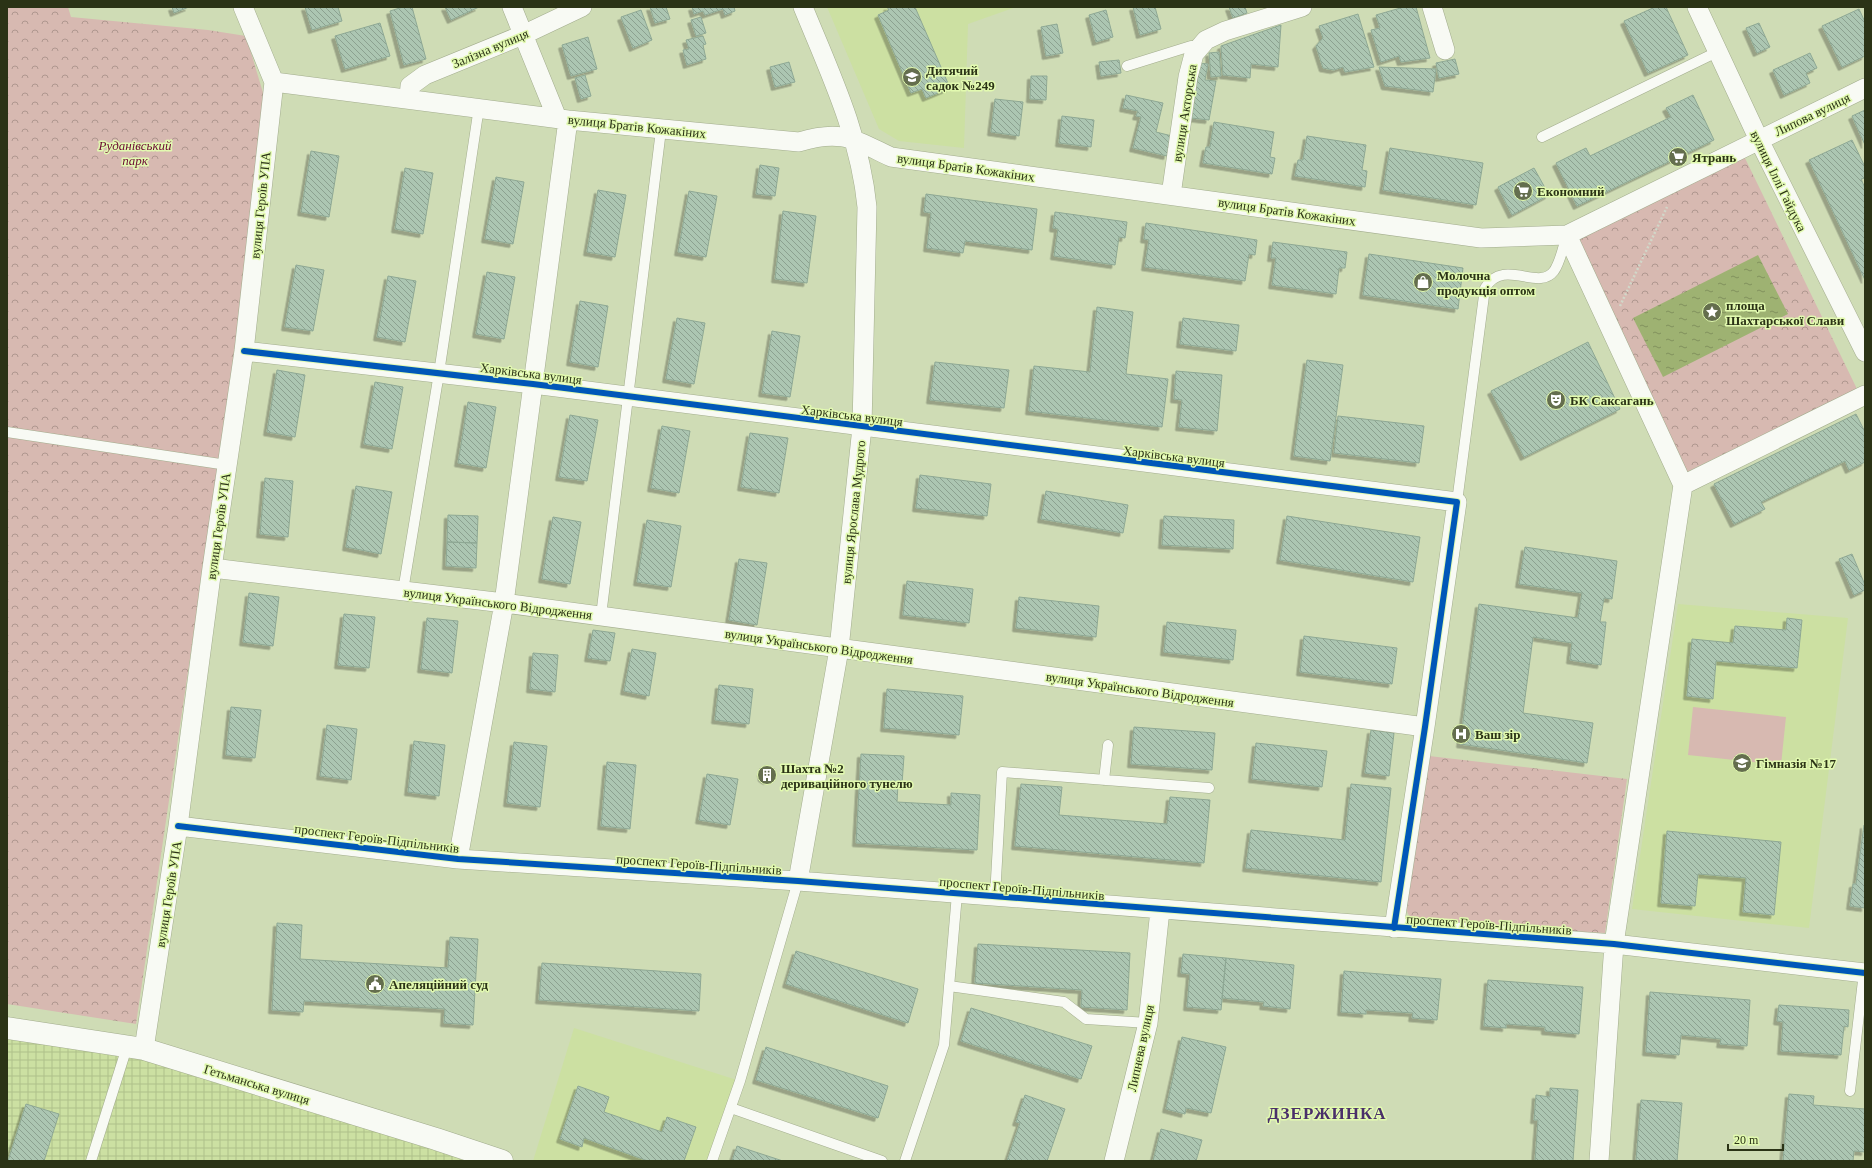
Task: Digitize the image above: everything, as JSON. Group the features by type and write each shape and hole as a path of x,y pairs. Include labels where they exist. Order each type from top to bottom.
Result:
{"street":[{"name":"вулиця Героїв УПА","path":"136,1048 178,826 212,568 244,351 274,82 256,34 243,7"},
{"path":"458,859 504,603 533,384 563,119 512,7"},
{"name":"Залізна вулиця","path":"409,98 410,86 425,75 525,34 582,7"},
{"name":"вулиця Ярослава Мудрого","path":"798,881 839,649 862,427 867,207 864,175 844,104 803,7"},
{"name":"вулиця Акторська","path":"1171,195 1188,77 1194,54 1206,40 1225,31 1302,7"},
{"path":"1432,7 1445,50"},
{"name":"вулиця Іллі Гайдука","path":"1697,7 1759,140 1865,352"},
{"name":"вулиця Братів Кожакіних","path":"274,82 661,130 799,142 816,137 833,135 854,139 891,157 1481,238 1566,235"},
{"name":"Липова вулиця","path":"1759,140 1865,88"},
{"path":"1599,1161 1614,944 1683,485 1566,235 1759,140"},
{"name":"Харківська вулиця","path":"244,351 533,384 1457,502"},
{"path":"1683,485 1865,395"},
{"path":"1394,928 1425,727 1457,502"},
{"name":"вулиця Українського Відродження","path":"212,568 504,603 1425,727"},
{"name":"проспект Героїв-Підпільників","path":"178,826 458,859 798,881 1614,944 1865,973"},
{"name":"Липнева вулиця","path":"1114,1161 1148,1023 1160,910"},
{"name":"Гетьманська вулиця","path":"7,1028 136,1048 436,1139 502,1161"}],"lane":[{"path":"1127,66 1191,46 1201,46"},
{"path":"1542,137 1717,52"},
{"path":"403,591 439,373 479,107"},
{"path":"601,616 661,130"},
{"path":"1457,502 1485,288 1495,277 1503,275 1539,278 1554,271 1566,235"},
{"path":"7,432 227,465"},
{"path":"1104,780 1108,745"},
{"path":"995,897 1002,772 1209,788"},
{"path":"712,1161 731,1108 798,881"},
{"path":"905,1161 944,1045 957,894"},
{"path":"1850,1091 1865,973"},
{"path":"949,986 1064,1002 1086,1019 1148,1023"},
{"path":"91,1161 136,1048"},
{"path":"731,1108 882,1161"}],"path":[{"path":"1610,328 1680,179"}],"shaded area":[{"name":"Дитячий садок №249","path":"827,7 1016,7 968,24 964,148 899,141 879,129"},
{"name":"Гімназія №17","path":"1678,604 1848,618 1809,928 1632,909"},
{"path":"7,1028 144,1049 502,1161 7,1161"},
{"path":"574,1028 740,1081 712,1161 533,1161"}],"green space":[{"name":"Руданівський парк","path":"7,7 68,7 71,17 208,30 246,36 270,116 136,1024 7,1004"},
{"path":"1743,154 1857,389 1685,473 1571,238"},
{"path":"1693,707 1786,717 1781,765 1688,755"},
{"path":"1429,756 1627,779 1605,933 1417,923 1408,914 1404,902"}],"water":[{"path":"1758,255 1788,314 1663,377 1633,318"}],"building":[{"path":"172,7 189,7 174,13"},
{"path":"305,7 338,7 342,21 312,30"},
{"path":"403,7 412,7 426,59 404,65 390,11"},
{"path":"445,7 479,7 451,20"},
{"path":"650,7 666,7 670,19 655,23"},
{"path":"692,7 734,7 735,11 725,15 723,9 705,15 703,11 694,14"},
{"path":"887,7 915,7 950,88 926,98 922,89 911,93 878,15 889,10"},
{"path":"1133,7 1155,7 1161,29 1140,35"},
{"path":"1229,7 1245,7 1247,13 1233,18"},
{"path":"1404,7 1416,7 1430,58 1401,62 1399,56 1381,62 1371,30 1380,28 1376,15"},
{"path":"1655,7 1666,7 1688,55 1648,73 1624,21"},
{"path":"1859,9 1865,22 1865,56 1842,67 1822,26"},
{"path":"641,10 652,40 633,48 621,17"},
{"path":"1106,10 1113,37 1096,42 1089,15"},
{"path":"1358,14 1374,67 1345,72 1343,67 1334,70 1323,68 1316,46 1323,38 1319,26"},
{"path":"701,17 706,33 696,36 691,20"},
{"path":"380,23 390,56 345,69 335,36"},
{"path":"1759,23 1770,47 1757,53 1746,28"},
{"path":"1057,24 1063,53 1046,56 1041,27"},
{"path":"1281,25 1278,67 1251,64 1250,78 1223,75 1221,46"},
{"path":"703,36 706,44 703,45 706,59 687,65 683,50 689,49 686,40"},
{"path":"588,37 597,69 571,76 562,45"},
{"path":"1219,52 1221,76 1211,77 1209,53"},
{"path":"1810,53 1817,68 1806,73 1810,83 1784,95 1773,70"},
{"path":"1455,59 1459,74 1439,78 1436,63"},
{"path":"1119,60 1121,73 1101,76 1099,62"},
{"path":"789,62 795,82 775,87 770,67"},
{"path":"1200,63 1208,64 1205,80 1216,81 1209,120 1191,118"},
{"path":"1379,67 1436,69 1433,92 1385,86"},
{"path":"585,75 591,96 581,99 575,78"},
{"path":"1031,76 1047,76 1046,100 1030,99"},
{"path":"1126,95 1163,103 1156,132 1172,136 1167,156 1133,148 1141,117 1136,116 1138,111 1123,108"},
{"path":"1693,95 1714,140 1577,206 1556,163 1586,148 1590,156 1671,117 1666,108"},
{"path":"995,99 1023,102 1019,136 991,132"},
{"path":"1865,110 1865,145 1852,116"},
{"path":"1062,116 1094,120 1091,147 1059,143"},
{"path":"1214,122 1274,132 1270,157 1275,158 1272,174 1203,163 1206,147 1210,147"},
{"path":"1307,136 1366,145 1362,170 1367,171 1365,187 1295,176 1298,160 1303,160"},
{"path":"1852,140 1865,167 1865,178 1861,179 1865,188 1865,280 1809,160"},
{"path":"1390,148 1483,163 1476,205 1383,190"},
{"path":"311,151 339,156 329,217 301,212"},
{"path":"760,165 779,168 775,196 756,194"},
{"path":"405,168 433,173 423,234 395,229"},
{"name":"Економний","path":"1534,168 1549,195 1512,215 1498,187"},
{"path":"496,177 524,182 513,244 485,239"},
{"path":"598,190 626,195 615,257 587,252"},
{"path":"689,191 717,196 706,257 678,252"},
{"path":"926,194 1037,209 1032,250 965,241 963,253 927,248 931,213 924,212"},
{"path":"783,211 816,216 807,283 775,279"},
{"path":"1055,212 1127,222 1125,238 1119,237 1115,265 1054,256 1058,229 1053,228"},
{"path":"1146,223 1257,240 1255,255 1249,254 1245,281 1145,267 1149,240 1144,239"},
{"path":"1273,242 1347,252 1345,268 1339,268 1336,294 1272,285 1276,258 1271,258"},
{"path":"1369,254 1463,268 1458,309 1363,295"},
{"path":"296,265 324,270 313,331 285,327"},
{"path":"487,272 515,277 504,339 476,334"},
{"path":"388,276 416,281 405,342 377,337"},
{"path":"580,301 608,306 598,367 570,362"},
{"path":"1097,307 1133,312 1126,374 1168,379 1162,427 1029,411 1034,366 1090,372"},
{"path":"677,318 705,323 694,384 666,379"},
{"path":"1183,318 1239,325 1236,351 1180,344"},
{"path":"772,331 800,336 790,397 762,393"},
{"name":"БК Саксагань","path":"1588,342 1620,409 1524,457 1491,391"},
{"path":"1307,360 1343,365 1330,461 1294,456"},
{"path":"935,362 1009,370 1004,408 930,400"},
{"path":"277,370 305,375 295,437 267,432"},
{"path":"1176,371 1222,375 1217,431 1179,427 1182,400 1174,399"},
{"path":"375,382 403,387 392,449 364,444"},
{"path":"468,402 496,407 486,468 458,463"},
{"path":"1856,414 1865,432 1865,462 1849,470 1845,461 1761,502 1765,509 1734,524 1714,484"},
{"path":"570,415 598,420 587,481 559,477"},
{"path":"1338,416 1424,426 1419,463 1334,453"},
{"path":"662,426 690,431 679,493 651,488"},
{"path":"750,433 788,438 779,493 741,487"},
{"path":"920,475 991,484 987,516 916,508"},
{"path":"265,478 293,481 288,537 260,534"},
{"path":"356,486 392,492 381,554 346,547"},
{"path":"1046,491 1128,505 1123,533 1041,519"},
{"path":"448,515 478,516 477,543 447,542"},
{"path":"1164,516 1234,520 1233,549 1162,545"},
{"path":"1287,516 1420,537 1413,582 1280,560"},
{"path":"553,517 581,522 570,584 542,579"},
{"path":"647,520 681,526 671,587 637,582"},
{"path":"447,542 477,543 476,568 446,566"},
{"path":"1525,547 1617,561 1612,599 1604,598 1600,622 1606,622 1601,665 1570,660 1572,643 1533,637 1523,713 1593,723 1587,763 1460,744 1479,604 1578,618 1582,593 1519,584"},
{"path":"1852,554 1865,585 1865,590 1854,595 1839,559"},
{"path":"739,559 767,563 757,625 729,620"},
{"path":"907,581 973,589 969,623 903,615"},
{"path":"249,593 279,597 273,646 243,642"},
{"path":"1019,597 1099,606 1096,637 1016,628"},
{"path":"344,614 375,617 369,668 338,665"},
{"path":"427,618 458,621 452,673 421,669"},
{"path":"1787,618 1802,620 1797,668 1716,661 1713,699 1687,696 1692,639 1733,643 1735,626 1786,630"},
{"path":"1167,622 1236,630 1233,660 1164,652"},
{"path":"593,630 615,633 610,661 588,658"},
{"path":"1304,636 1397,648 1392,684 1300,672"},
{"path":"632,649 656,653 649,696 624,691"},
{"path":"533,653 558,655 555,692 530,689"},
{"path":"719,685 753,689 749,724 715,720"},
{"path":"887,689 963,696 959,735 884,728"},
{"path":"231,707 261,710 255,758 226,755"},
{"path":"327,725 357,729 351,780 320,776"},
{"path":"1134,727 1215,733 1212,770 1131,764"},
{"path":"1371,730 1394,733 1389,776 1365,773"},
{"path":"414,741 445,745 439,796 408,792"},
{"path":"514,742 547,746 540,807 507,803"},
{"path":"1256,743 1327,751 1322,787 1252,779"},
{"path":"861,754 904,756 902,784 898,784 897,802 951,805 951,793 980,795 977,850 856,843"},
{"path":"607,762 636,765 630,829 601,826"},
{"name":"Шахта №2 дериваційного тунелю","path":"767,768 772,771 773,778 767,781 762,778 761,772"},
{"path":"707,774 738,779 730,825 699,820"},
{"path":"1021,784 1062,787 1059,815 1167,824 1170,797 1210,800 1204,863 1015,846"},
{"path":"1351,784 1391,788 1381,882 1246,868 1251,830 1345,840"},
{"path":"1864,825 1865,908 1850,906 1853,884 1856,884"},
{"path":"1667,831 1781,842 1774,915 1743,912 1746,878 1698,874 1695,906 1661,903"},
{"name":"Апеляційний суд","path":"277,923 302,925 300,959 448,968 450,937 478,939 473,1025 444,1023 445,1009 304,1001 303,1012 272,1010"},
{"path":"978,944 1130,953 1127,1010 1081,1007 1082,990 975,983"},
{"path":"796,951 918,989 908,1023 786,984"},
{"path":"1183,954 1226,958 1221,1010 1187,1007 1190,974 1181,973"},
{"path":"1226,958 1294,965 1290,1009 1263,1006 1264,1002 1222,998"},
{"path":"542,963 701,974 699,1011 539,1000"},
{"path":"1344,971 1441,979 1437,1020 1412,1018 1413,1013 1366,1010 1366,1014 1341,1012"},
{"path":"1488,980 1583,987 1579,1034 1545,1031 1545,1027 1506,1024 1506,1028 1484,1026"},
{"path":"1650,992 1750,1000 1747,1046 1720,1044 1721,1039 1681,1035 1679,1055 1646,1052"},
{"path":"1779,1005 1849,1010 1848,1027 1844,1026 1841,1055 1781,1051 1783,1022 1777,1021"},
{"path":"971,1008 1092,1046 1081,1079 961,1041"},
{"path":"1182,1037 1226,1047 1211,1113 1186,1108 1185,1114 1166,1109"},
{"path":"766,1047 888,1086 878,1118 756,1080"},
{"path":"578,1086 609,1097 604,1112 662,1132 667,1117 696,1127 684,1161 648,1161 584,1138 582,1147 560,1139"},
{"path":"1550,1088 1578,1090 1573,1161 1535,1161 1538,1120 1534,1120 1536,1095 1550,1097"},
{"path":"1789,1094 1814,1096 1813,1105 1865,1109 1865,1152 1854,1151 1853,1161 1783,1161"},
{"path":"1025,1095 1065,1109 1047,1161 1007,1161 1020,1123 1016,1122"},
{"path":"1641,1100 1682,1103 1677,1161 1636,1161"},
{"path":"26,1104 59,1114 44,1161 8,1161"},
{"path":"1161,1129 1202,1140 1196,1161 1153,1161"},
{"path":"737,1146 783,1161 732,1161"}],"cycle path":[{"path":"244,351 533,384 1457,502 1425,727 1394,928"},
{"path":"178,826 458,859 798,881 1614,944 1865,973"}],"place":[{"name":"Дитячий садок №249","path":"912,77"},
{"name":"Ятрань","path":"1678,157"},
{"name":"Економний","path":"1523,191"},
{"name":"Молочна продукція оптом","path":"1423,282"},
{"name":"площа Шахтарської Слави","path":"1712,312"},
{"name":"БК Саксагань","path":"1556,400"},
{"name":"Ваш зір","path":"1461,734"},
{"name":"Гімназія №17","path":"1742,763"},
{"name":"Шахта №2 дериваційного тунелю","path":"767,775"},
{"name":"Апеляційний суд","path":"375,984"}],"district":[{"name":"ДЗЕРЖИНКА","path":"1327,1113"}]}
